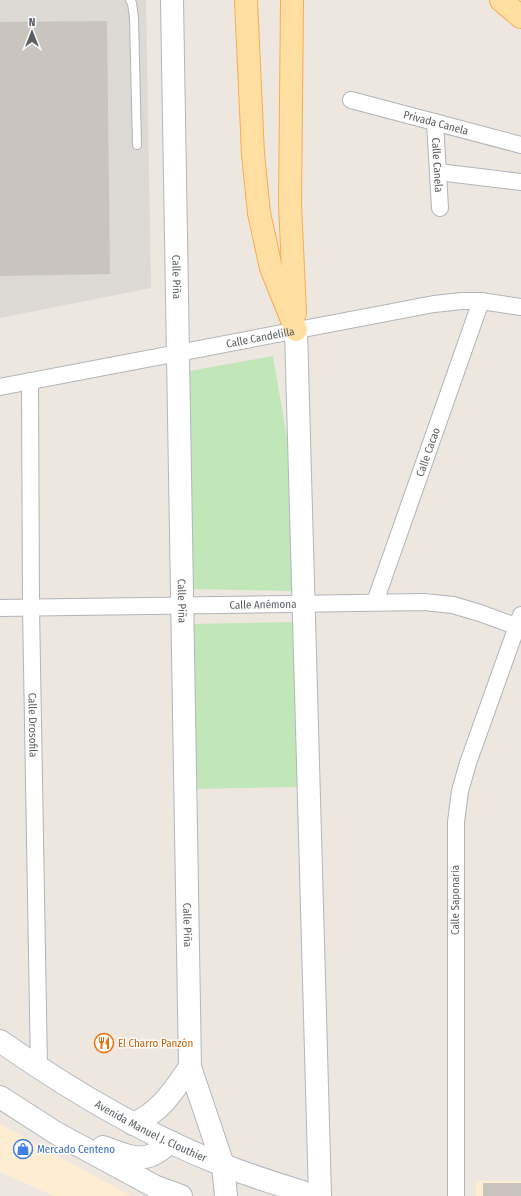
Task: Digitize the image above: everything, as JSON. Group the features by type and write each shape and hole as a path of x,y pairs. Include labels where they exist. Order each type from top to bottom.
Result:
{"main road":[{"name":"Calle Piña","path":"172,0 190,1067 223,1165 226,1196"},
{"path":"246,0 253,154 259,213 271,268 296,330"},
{"path":"292,0 290,204 296,330 320,1196"},
{"path":"502,0 521,18"},
{"name":"Avenida Manuel J. Clouthier","path":"0,1041 88,1099 133,1124 223,1165 315,1196"},
{"path":"133,1124 158,1109 173,1092 190,1067"},
{"path":"0,1096 56,1132 152,1188 181,1196"},
{"path":"56,1132 121,1154 140,1157 152,1155 171,1142"}],"street":[{"name":"Privada Canela","path":"351,100 521,145"},
{"name":"Calle Canela","path":"436,122 440,208"},
{"path":"438,172 521,182"},
{"name":"Calle Candelilla","path":"0,387 434,304 462,301 521,307"},
{"name":"Calle Cacao","path":"375,602 481,302"},
{"name":"Calle Drosofila","path":"30,381 31,607 39,1068"},
{"name":"Calle Anémona","path":"0,608 424,602 453,605 520,623"},
{"name":"Calle Saponaria","path":"456,1196 456,822 460,791 468,763 520,623"}],"lane":[{"path":"130,0 132,3 134,18 137,146"}],"shaded area":[{"path":"0,0 146,0 151,288 0,318"},
{"name":"Mercado Centeno","path":"0,1124 131,1196 54,1196 0,1172"},
{"path":"476,1181 521,1181 521,1196 476,1196"}],"green space":[{"path":"273,356 293,473 294,591 186,589 189,371"},
{"path":"297,622 300,787 193,789 190,624"}],"building":[{"path":"107,21 110,274 0,276 0,22"},
{"path":"483,1183 521,1183 521,1196 483,1196"}],"place":[{"name":"El Charro Panzón","path":"104,1043"},
{"name":"Mercado Centeno","path":"23,1149"}]}
